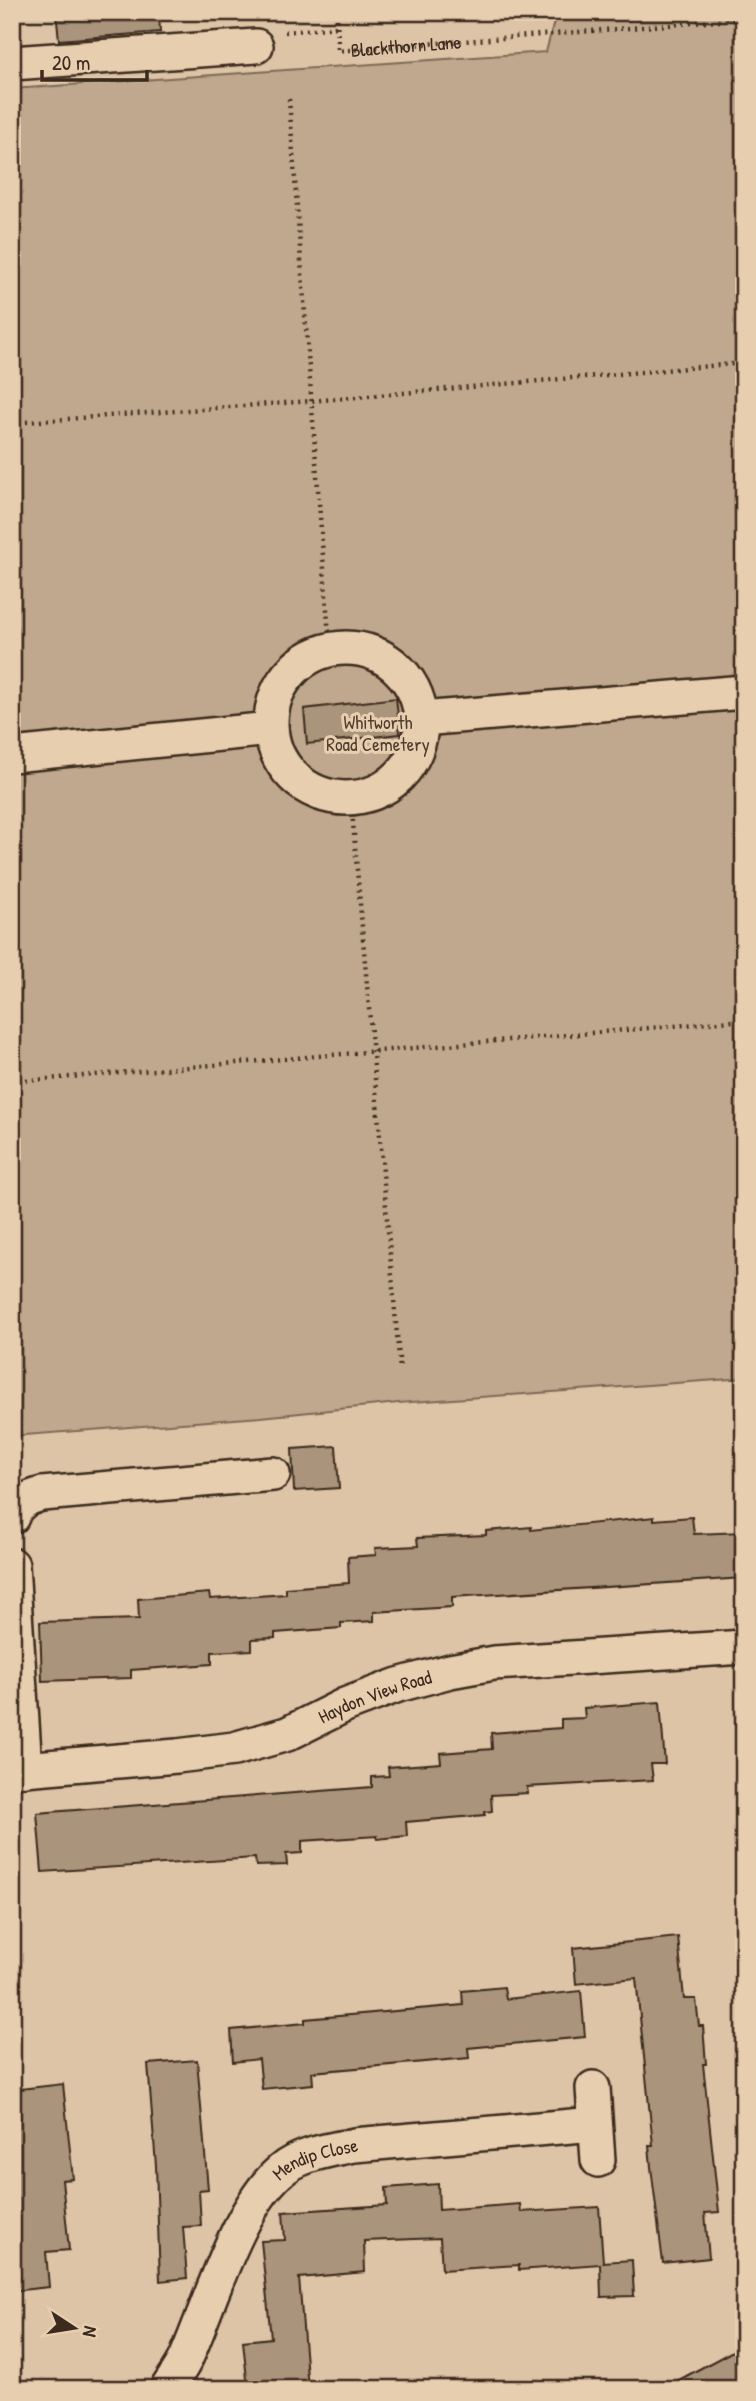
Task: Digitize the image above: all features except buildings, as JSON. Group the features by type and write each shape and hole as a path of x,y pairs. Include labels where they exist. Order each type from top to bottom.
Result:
{"street":[{"path":"12,63 256,47"},
{"path":"330,650 366,650 387,660 405,676 417,696 421,719 419,743 410,764 394,782 374,794 351,799 327,796 306,787 289,772 277,752 271,729 274,705 283,683 299,665 330,650"},
{"path":"421,719 744,692"},
{"path":"12,755 271,729"},
{"path":"12,1517 25,1499 42,1494 274,1474"},
{"path":"12,1565 19,1770"},
{"name":"Haydon View Road","path":"19,1770 234,1749 287,1734 345,1705 398,1685 494,1662 744,1647"},
{"path":"593,2088 598,2160"},
{"name":"Mendip Close","path":"167,2389 186,2359 226,2260 250,2210 267,2185 287,2166 315,2153 354,2145 595,2124"}],"path":[{"path":"336,27 337,12"},
{"name":"Blackthorn Lane","path":"256,47 260,34 336,27 338,51 744,19"},
{"path":"289,99 330,650"},
{"path":"12,185 21,115"},
{"path":"12,423 311,401 744,363"},
{"path":"351,799 400,1370"},
{"path":"12,1082 744,1020"}],"green space":[{"name":"Whitworth Road Cemetery","path":"744,12 744,1378 398,1403 261,1417 12,1436 12,89 546,52 556,14"}]}
